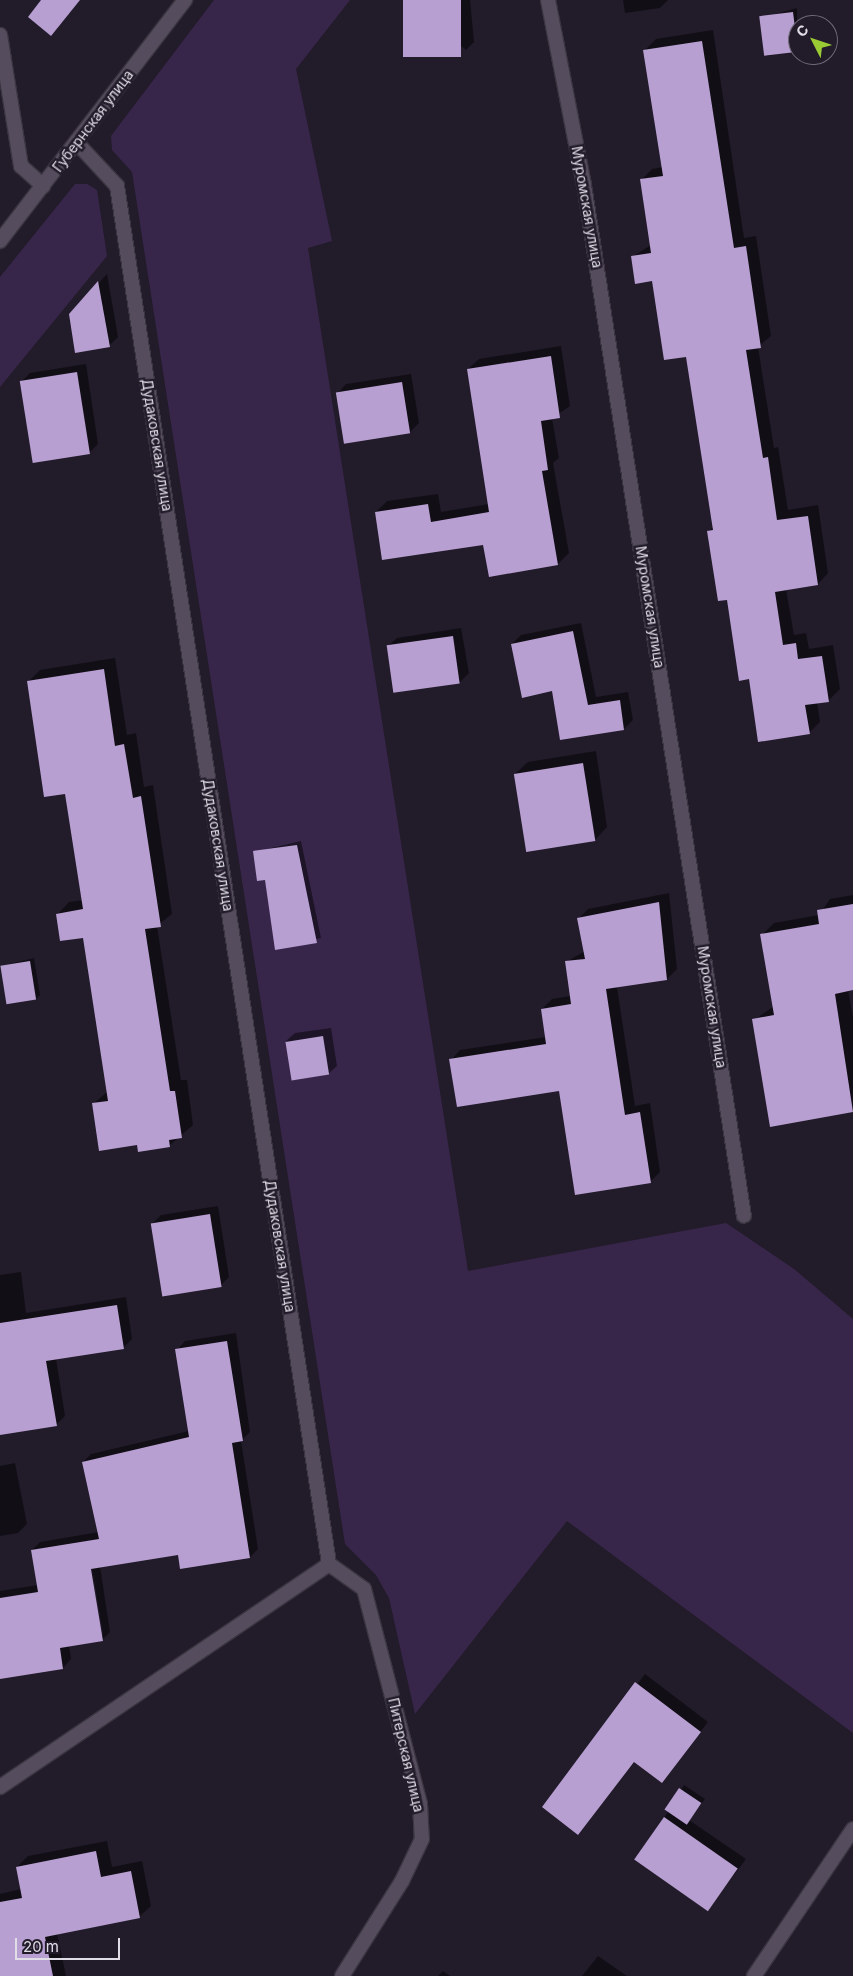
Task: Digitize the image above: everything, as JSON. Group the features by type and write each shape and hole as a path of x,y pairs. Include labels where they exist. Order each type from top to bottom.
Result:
{"street":[{"name":"Губернская улица","path":"0,241 185,0"},
{"name":"Муромская улица","path":"548,0 586,195 744,1216"},
{"path":"0,35 21,166 43,186"},
{"name":"Дудаковская улица","path":"76,142 117,186 328,1564"},
{"path":"0,1787 328,1564"},
{"name":"Питерская улица","path":"328,1564 364,1589 420,1804 422,1839 402,1881 342,1976"},
{"path":"754,1976 853,1829"}],"shaded area":[{"path":"214,0 350,0 296,69 332,241 308,248 468,1271 726,1223 794,1269 853,1319 853,1733 567,1521 415,1714 389,1598 376,1575 345,1544 132,172 112,150 111,136"},
{"path":"75,184 87,184 97,190 107,256 0,387 0,277"}],"building":[{"path":"41,0 80,0 51,36 28,17"},
{"path":"403,0 461,0 461,57 403,57"},
{"path":"793,12 793,15 788,15 788,53 764,56 759,16"},
{"path":"702,41 734,248 746,246 761,348 746,350 763,458 768,457 777,520 808,516 818,585 775,592 783,645 796,643 798,659 822,656 829,702 805,705 810,734 758,742 749,679 739,681 727,600 718,601 707,531 713,530 686,357 664,360 652,281 635,284 631,256 651,253 640,179 663,176 643,50"},
{"path":"98,281 110,347 75,353 69,314"},
{"path":"551,356 560,418 541,421 548,470 542,471 558,565 489,577 483,545 382,560 375,512 428,504 431,522 489,512 467,369"},
{"path":"77,372 90,454 33,463 20,381"},
{"path":"402,382 410,433 344,444 336,392"},
{"path":"573,631 588,705 620,700 624,730 560,740 552,691 522,698 511,644"},
{"path":"453,636 460,684 393,693 387,645"},
{"path":"104,669 115,746 124,744 133,798 141,796 161,927 145,929 170,1091 175,1091 182,1138 169,1140 170,1147 138,1152 137,1145 99,1151 92,1103 108,1101 83,938 60,941 56,914 83,909 65,794 44,797 27,681"},
{"path":"583,763 595,841 526,852 514,774"},
{"path":"297,845 317,943 275,950 265,880 257,881 253,851"},
{"path":"659,902 667,980 606,989 625,1115 640,1112 651,1183 575,1195 559,1091 457,1107 449,1059 546,1044 541,1009 571,1004 565,961 585,959 577,918"},
{"path":"853,904 853,990 835,994 853,1112 770,1127 752,1019 774,1015 760,934 819,924 817,910"},
{"path":"30,961 36,1000 6,1004 0,966"},
{"path":"323,1036 329,1075 292,1080 285,1042"},
{"path":"210,1214 222,1287 162,1296 151,1223"},
{"path":"117,1305 124,1349 46,1361 57,1426 0,1435 0,1323"},
{"path":"227,1341 243,1441 232,1443 250,1558 180,1569 178,1555 91,1569 103,1641 60,1648 63,1669 0,1679 0,1598 38,1592 31,1550 99,1539 82,1462 189,1437 175,1349"},
{"path":"635,1682 701,1732 662,1783 634,1762 578,1835 542,1807"},
{"path":"679,1788 701,1803 687,1825 664,1810"},
{"path":"664,1817 738,1869 708,1911 634,1860"},
{"path":"96,1851 101,1877 131,1871 140,1918 45,1937 53,1976 0,1976 0,1902 22,1898 16,1867"}]}
